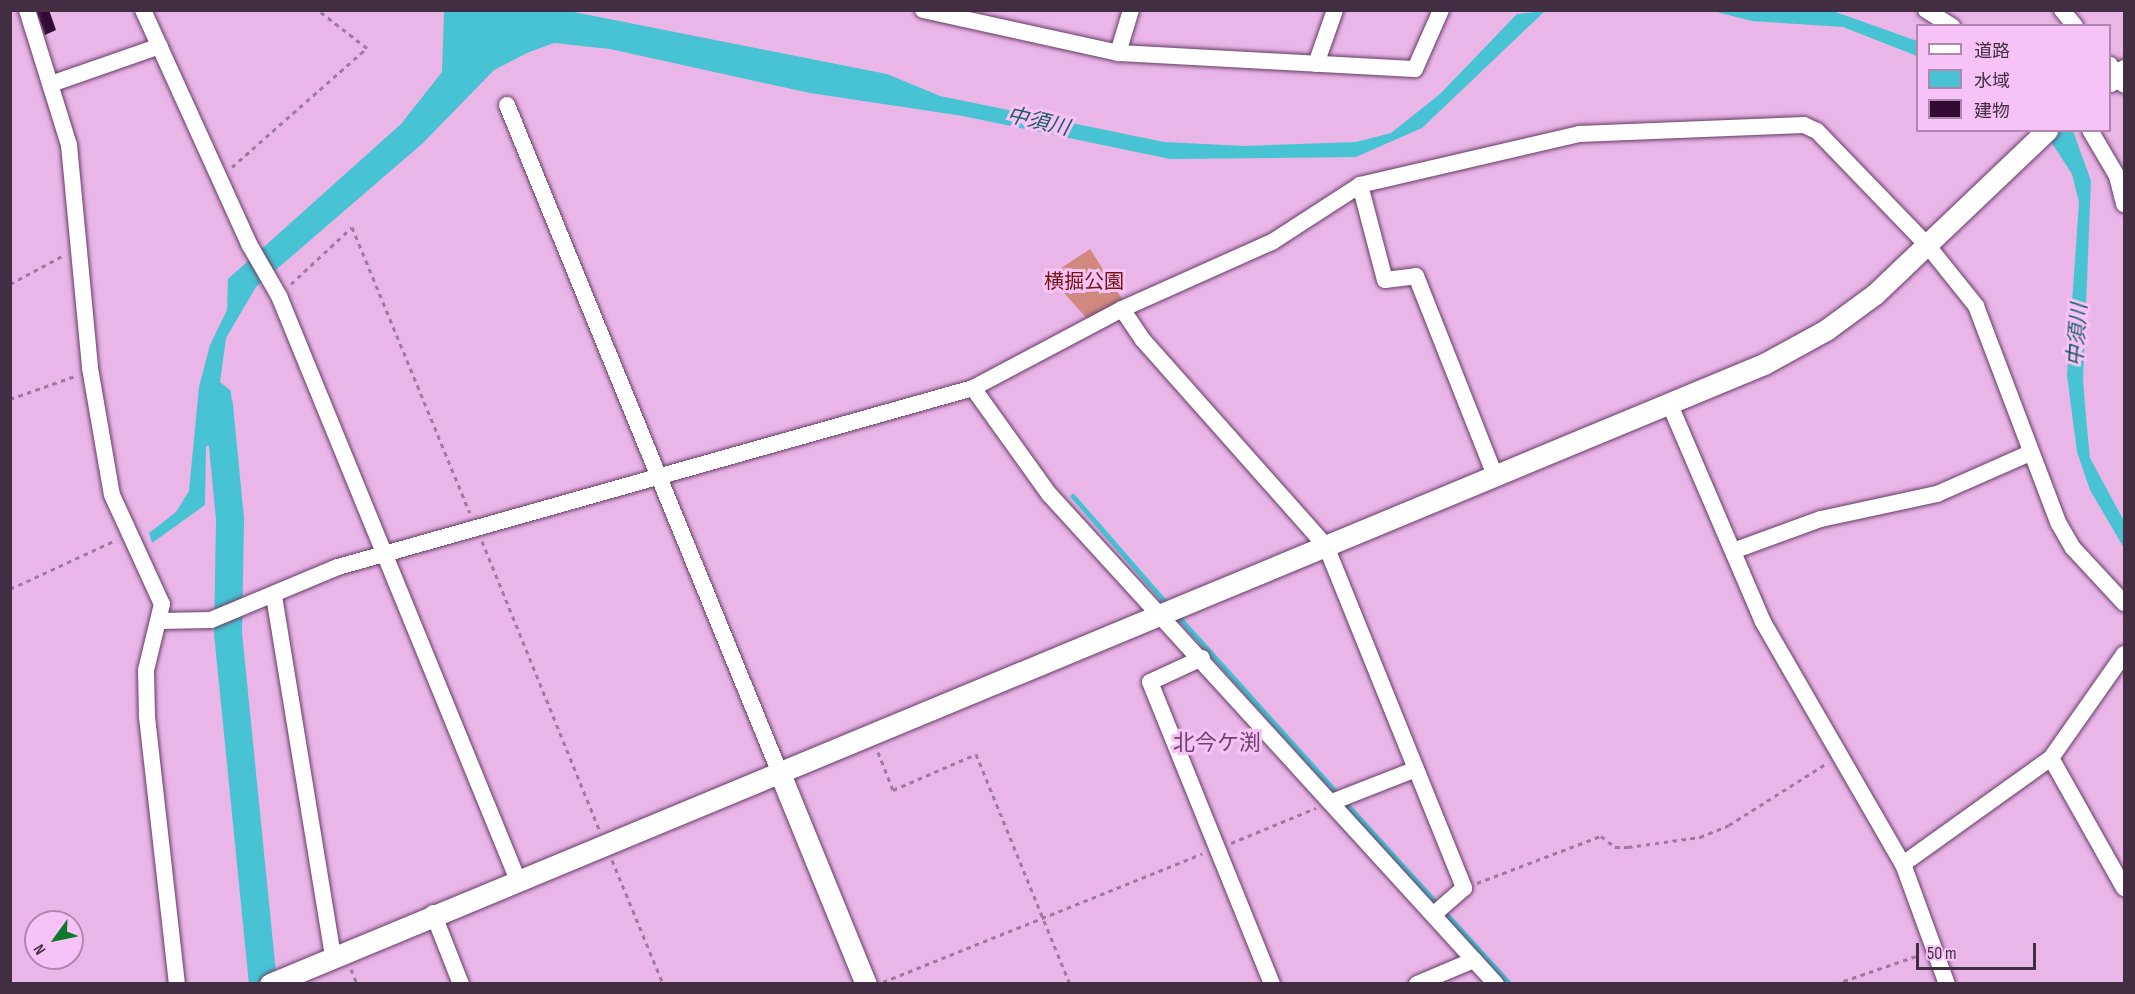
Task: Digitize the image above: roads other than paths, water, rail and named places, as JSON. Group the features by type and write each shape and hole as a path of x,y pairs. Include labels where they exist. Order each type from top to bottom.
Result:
{"street":[{"path":"27,10 69,145 81,245 90,368 112,495 162,604 160,621 146,670 147,717 177,984"},
{"path":"143,10 249,243 278,293 518,878"},
{"path":"1118,53 1131,10"},
{"path":"1316,64 1335,10"},
{"path":"928,11 1118,53 1415,69 1441,10"},
{"path":"1926,10 1949,24"},
{"path":"2062,10 2073,24"},
{"path":"51,84 160,46"},
{"path":"507,105 866,984"},
{"path":"160,621 211,620 274,596 318,574 385,553 659,478 973,388 1122,309 1272,242 1360,185 1560,136 1804,125 1817,131 1928,246 1976,306 2030,453 2073,548 2124,603"},
{"path":"272,983 604,842 1670,405 1826,330 1928,246 2046,132"},
{"path":"2091,132 2117,176 2124,204"},
{"path":"1360,185 1386,280 1416,276 1495,476"},
{"path":"1122,309 1143,340 1326,546 1464,888 1434,914"},
{"path":"973,388 1049,494 1202,658 1496,984"},
{"path":"1670,405 1733,551 1791,676 1840,754 1903,864 1938,949 1947,984"},
{"path":"1733,551 1821,519 1937,494 2030,453"},
{"path":"274,596 333,956"},
{"path":"1903,864 2051,758 2124,654"},
{"path":"1202,658 1150,682 1272,984"},
{"path":"2051,758 2124,888"},
{"path":"1332,802 1416,769"},
{"path":"433,913 461,984"},
{"path":"1417,984 1474,960"}],"water":[{"name":"中須川","path":"444,11 569,11 887,74 940,96 1164,142 1245,146 1356,142 1391,133 1440,94 1517,14 1545,11 1422,128 1356,157 1170,159 963,116 810,93 610,49 554,43 527,53 494,70 423,143 256,287 226,338 220,382 231,391 234,443 206,446 205,505 152,543 149,533 176,512 189,491 199,387 210,345 227,310 228,279 401,124 442,72"},
{"path":"1713,11 1833,11 1916,41 1916,56 1843,27 1752,21"},
{"name":"中須川","path":"2045,132 2073,132 2091,181 2083,380 2087,428 2090,458 2124,521 2124,548 2090,490 2077,452 2067,375 2079,202 2072,174"}],"waterway":[{"path":"219,405 230,520 228,633 263,984"},
{"path":"1073,496 1168,605"},
{"path":"1176,614 1339,795"},
{"path":"1344,801 1510,984"}],"district":[{"name":"北今ケ渕","path":"1217,744"}],"park label":[{"name":"横掘公園","path":"1084,282"}]}
